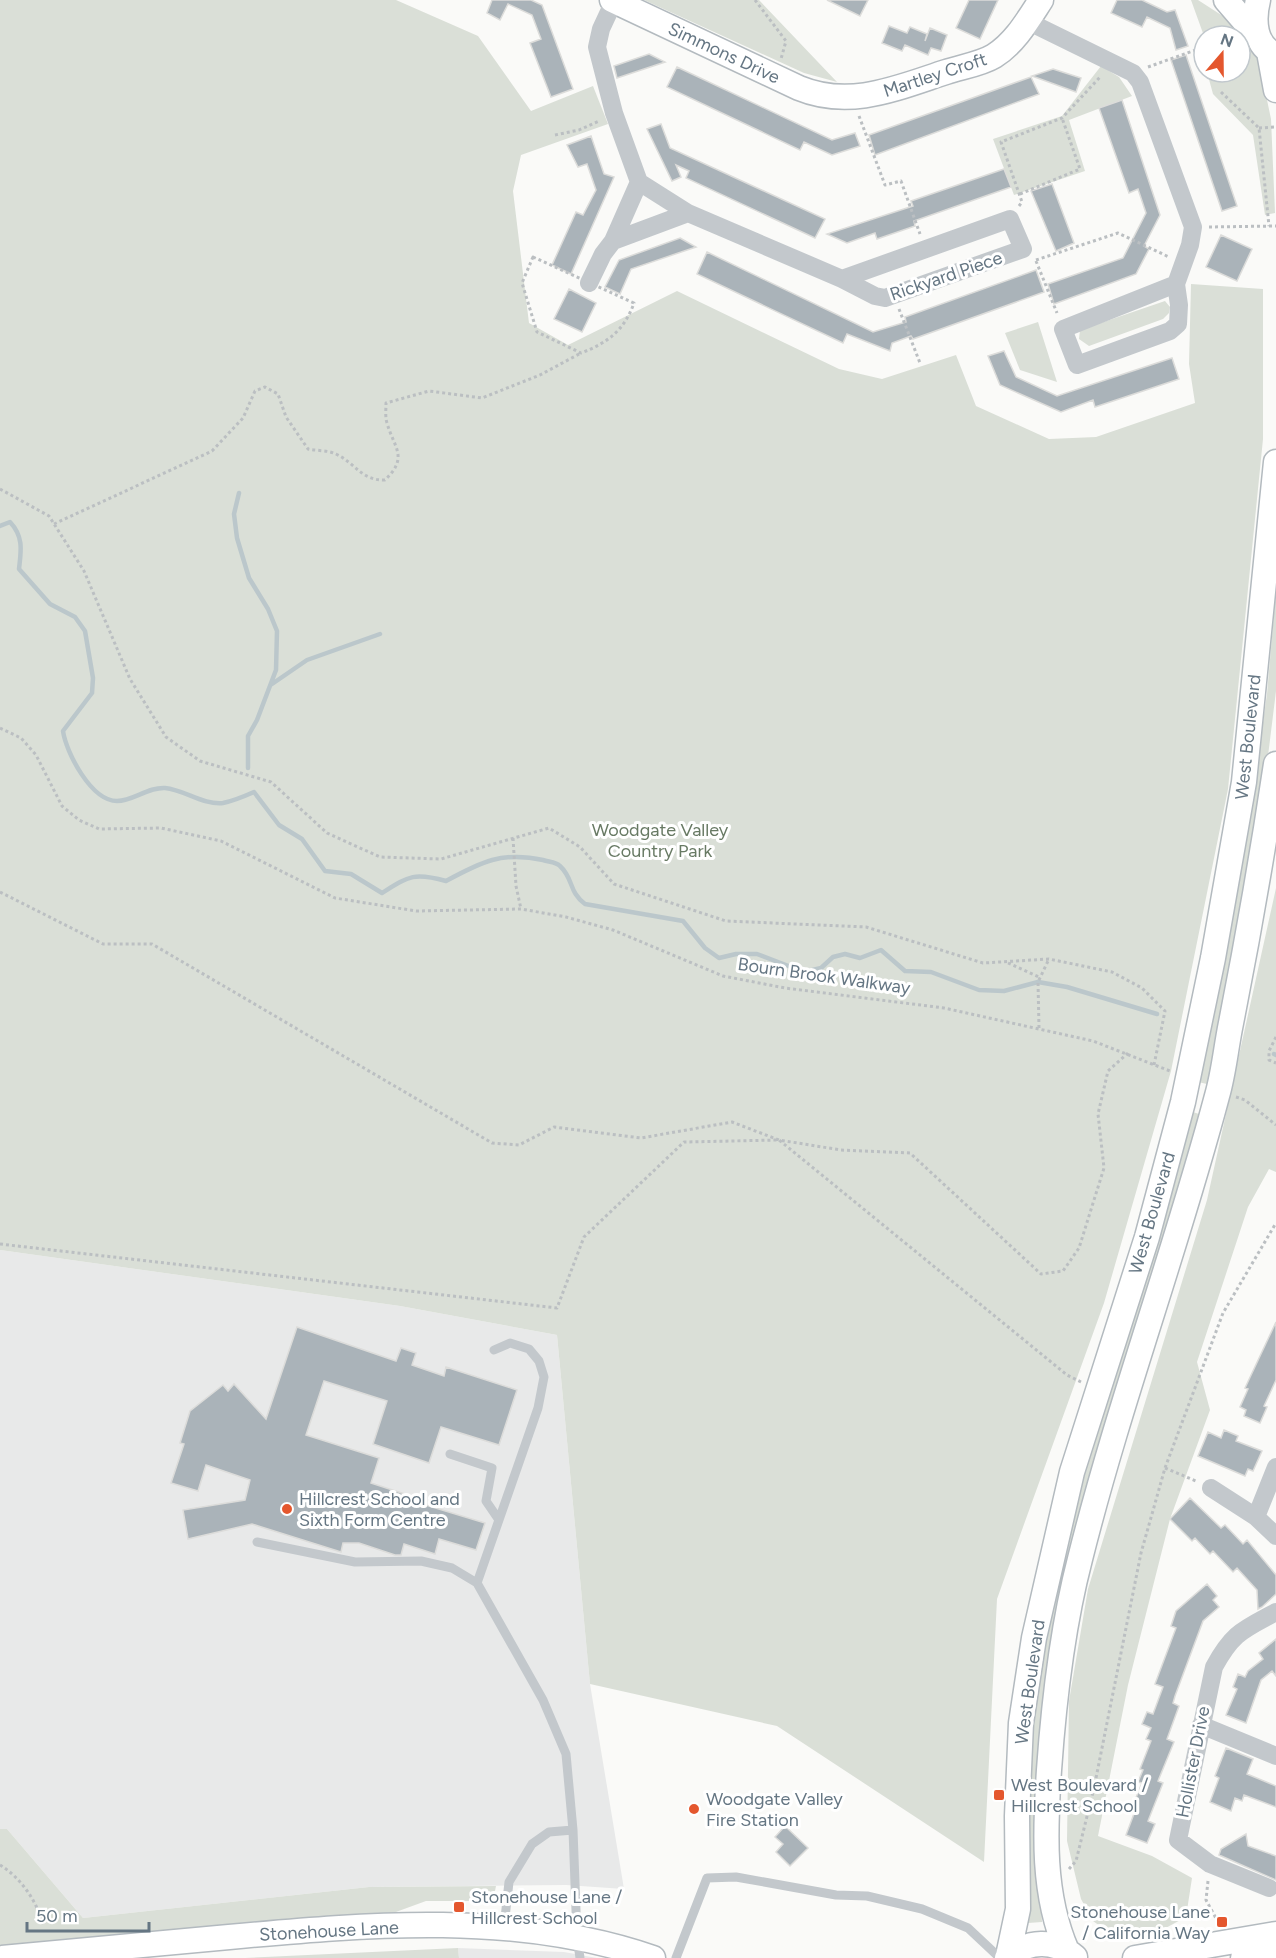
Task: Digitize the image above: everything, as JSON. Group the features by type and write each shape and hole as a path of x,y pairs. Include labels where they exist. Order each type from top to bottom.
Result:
{"main road":[{"name":"Simmons Drive","path":"613,0 776,78 819,96 845,98"},
{"name":"Martley Croft","path":"845,98 868,97 993,57 1010,43 1041,0"},
{"path":"1226,0 1268,48"},
{"path":"1258,0 1254,18 1268,48 1276,90"},
{"name":"West Boulevard","path":"1005,1957 1018,1909 1017,1816 1021,1723 1034,1638 1072,1472 1147,1237 1183,1102 1213,958 1244,782 1276,462"},
{"name":"West Boulevard","path":"1072,1954 1057,1927 1048,1878 1046,1815 1052,1720 1063,1640 1077,1571 1218,1092 1244,963 1276,764"},
{"name":"Stonehouse Lane","path":"2,1958 327,1929 504,1927 578,1947 652,1958"},
{"path":"1135,1958 1276,1934"},
{"path":"1005,1957 1017,1950 1037,1944 1047,1944 1072,1954"},
{"path":"1244,1958 1276,1953"}],"street":[{"path":"589,283 603,254 613,241 639,182 614,113 597,47 601,29 613,0"},
{"path":"1027,21 1133,73 1140,82 1193,227 1190,245 1176,284 1179,305 1178,324 1170,331 1077,365 1063,329 1176,284"},
{"name":"Rickyard Piece","path":"639,182 688,213 842,279 875,296 894,296 1030,255 1010,219 842,279"},
{"path":"613,241 688,213"},
{"path":"1256,1517 1276,1467"},
{"path":"1211,1488 1256,1517 1276,1536"},
{"name":"Hollister Drive","path":"1269,1888 1210,1864 1178,1840 1214,1667 1225,1646 1242,1629 1276,1612"},
{"path":"1201,1725 1276,1756"}],"lane":[{"path":"477,1583 538,1408 544,1377 539,1361 529,1349 510,1343 494,1350"},
{"path":"450,1454 492,1468 486,1501 499,1520"},
{"path":"257,1542 355,1562 421,1561 452,1568 477,1583 543,1700 566,1754 573,1830 578,1947"},
{"path":"504,1927 509,1882 532,1844 549,1832 573,1830"},
{"path":"676,1958 707,1878 736,1877 836,1895 867,1896 922,1910 968,1928 1005,1957"}],"path":[{"path":"755,0 786,41 776,78"},
{"path":"1133,73 1192,51"},
{"path":"1010,219 1022,202 1001,142 1062,118 1113,63"},
{"path":"1221,92 1258,128 1269,226"},
{"path":"845,98 885,185 901,181 926,250"},
{"path":"555,135 585,128 614,113"},
{"path":"1019,194 1080,170 1062,118"},
{"path":"1258,128 1276,127"},
{"path":"1193,227 1276,226"},
{"path":"1063,329 1030,255 1118,233 1183,264"},
{"path":"54,524 212,451 243,418 255,391 265,387 278,394 286,417 308,450 333,453 353,464 359,472 372,481 385,480 395,470 399,451 386,421 386,403 429,391 482,398 540,375 580,353 604,344 615,335 629,316 634,303 533,257 522,283 537,332 580,353"},
{"path":"894,296 920,363"},
{"path":"0,489 49,516 84,571 130,679 166,737 200,761 271,782 327,833 380,857 441,859 549,828 580,847 614,884 726,921 866,927 983,963 1049,959 1112,972 1142,988 1165,1011 1154,1065"},
{"name":"Bourn Brook Walkway","path":"0,728 21,738 36,754 62,806 79,820 99,829 161,828 221,841 335,898 417,911 521,909 613,930 723,976 785,988 944,1008 1039,1028 1093,1041 1179,1075"},
{"path":"513,838 516,886 521,909"},
{"path":"0,892 103,944 152,944 492,1143 519,1144 554,1127 641,1138 732,1122 779,1140 1066,1375 1084,1384"},
{"path":"1039,1028 1036,997 1039,977 1049,959"},
{"path":"1005,962 1039,977"},
{"path":"1276,1037 1269,1051 1269,1060 1276,1063"},
{"path":"0,1244 557,1308 584,1237 684,1142 779,1140 841,1150 910,1153 1041,1274 1063,1271 1079,1248 1104,1168 1098,1114 1108,1071 1128,1053"},
{"path":"1245,1100 1276,1125"},
{"path":"1048,1878 1063,1875 1076,1861 1094,1788 1141,1553 1165,1468 1223,1313 1276,1223"},
{"path":"1165,1468 1211,1488"},
{"path":"1210,1864 1206,1900 1218,1922"},
{"path":"0,1865 10,1872 37,1904 43,1924"}],"shaded area":[{"name":"Hillcrest School and Sixth Form Centre","path":"0,1250 400,1306 557,1335 590,1684 624,1889 566,1885 369,1887 83,1918 7,1829 0,1829"},
{"path":"458,1948 564,1952 597,1958 459,1958"}],"green space":[{"name":"Woodgate Valley Country Park","path":"0,0 396,0 478,36 531,111 593,86 608,124 521,155 513,191 529,323 568,345 677,291 839,369 882,379 956,355 976,406 1049,439 1096,437 1195,403 1189,364 1191,284 1263,289 1263,439 1228,789 1171,1071 1104,1303 997,1599 984,1862 777,1726 590,1684 557,1335 400,1306 0,1250"},
{"path":"644,0 759,0 837,82 804,73"},
{"path":"1191,0 1198,0 1232,24 1200,24"},
{"path":"1252,46 1257,52 1271,119 1275,213 1265,215 1253,135 1213,94 1210,84 1252,84"},
{"path":"1101,66 1119,77 1132,96 1069,120 1085,171 1014,195 993,139 1062,116"},
{"path":"1165,301 1170,307 1169,313 1163,319 1089,346 1079,339 1080,330"},
{"path":"1038,322 1057,382 1020,370 1005,333"},
{"path":"1276,591 1276,691 1268,756 1223,1020 1207,1084 1198,1082 1251,806 1267,694"},
{"path":"1276,888 1276,1172 1269,1169 1248,1207 1197,1362 1210,1410 1170,1519 1128,1685 1098,1836 1152,1856 1192,1878 1186,1917 1149,1937 1111,1934 1093,1921 1081,1899 1067,1841 1069,1701 1088,1589 1207,1200"},
{"path":"1190,1111 1199,1114 1156,1278 1076,1545 1039,1871 1042,1922 1028,1923 1031,1737 1060,1546"},
{"path":"0,1829 7,1829 83,1918 369,1887 496,1886 493,1901 426,1901 374,1920 0,1946"},
{"path":"458,1948 459,1958 245,1958"}],"building":[{"path":"492,0 531,0 542,5 573,89 551,97 530,43 541,39 532,15 508,4 500,20 487,13"},
{"path":"827,0 868,0 860,16"},
{"path":"969,0 998,0 980,39 956,28"},
{"path":"1117,0 1142,0 1167,12 1175,10 1188,46 1176,50 1170,28 1147,17 1142,27 1111,13"},
{"path":"889,26 907,33 910,27 927,34 925,41 930,28 947,35 941,51 931,48 928,55 905,45 902,51 882,43"},
{"path":"649,54 665,62 617,78 614,66"},
{"path":"1186,55 1192,73 1192,84 1196,84 1237,206 1222,211 1171,60"},
{"path":"677,67 832,140 855,133 860,146 832,155 804,142 800,150 667,87"},
{"path":"1053,69 1081,78 1076,92 1032,76"},
{"path":"1031,77 1039,94 875,155 869,135"},
{"path":"1122,100 1160,215 1144,246 1149,249 1136,274 1054,304 1048,284 1123,258 1146,213 1138,189 1129,193 1099,108"},
{"path":"661,124 670,148 825,219 815,238 686,178 689,171 676,165 681,177 672,181 647,129"},
{"path":"591,136 604,174 614,177 571,274 552,265 576,212 583,215 596,190 587,164 578,167 567,145"},
{"path":"1004,169 1011,187 914,221 915,226 877,239 875,233 847,243 827,234 913,206 911,201"},
{"path":"1052,184 1074,243 1056,251 1031,191"},
{"path":"1221,235 1252,249 1237,281 1206,267"},
{"path":"680,238 696,247 631,269 620,294 605,287 619,260"},
{"path":"707,252 873,332 906,322 905,317 1036,270 1044,292 913,339 911,336 892,343 890,351 847,334 843,343 697,274"},
{"path":"569,289 596,303 582,332 554,319"},
{"path":"1004,351 1016,377 1057,396 1172,358 1179,379 1095,407 1093,400 1061,412 1000,385 988,356"},
{"path":"1276,1322 1276,1380 1264,1406 1267,1407 1260,1423 1244,1416 1246,1410 1240,1407 1248,1389 1245,1388"},
{"path":"297,1327 396,1361 401,1348 416,1353 412,1365 444,1376 446,1367 517,1390 499,1445 441,1427 429,1463 373,1444 387,1401 324,1381 306,1435 379,1458 371,1483 420,1499 419,1503 485,1523 476,1550 439,1539 435,1554 404,1544 401,1555 395,1555 359,1543 343,1543 341,1552 252,1524 188,1539 183,1510 245,1500 250,1480 206,1465 198,1491 171,1483 184,1444 180,1443 190,1411 223,1385 228,1391 234,1384 266,1419"},
{"path":"1224,1430 1238,1436 1236,1441 1262,1451 1253,1471 1248,1469 1245,1476 1198,1456 1208,1432 1221,1438"},
{"path":"1190,1498 1221,1528 1225,1525 1243,1544 1247,1540 1276,1575 1276,1594 1262,1607 1258,1609 1257,1590 1237,1568 1233,1572 1213,1551 1210,1554 1195,1538 1192,1541 1170,1519"},
{"path":"1207,1584 1217,1596 1213,1600 1219,1607 1203,1621 1175,1696 1173,1703 1179,1706 1167,1739 1174,1742 1158,1781 1163,1783 1148,1821 1155,1824 1147,1843 1126,1835 1135,1811 1131,1810 1142,1783 1138,1782 1143,1770 1140,1769 1151,1741 1146,1739 1151,1728 1142,1724 1147,1712 1153,1714 1163,1687 1155,1684 1176,1628 1171,1626 1176,1611"},
{"path":"1276,1639 1276,1676 1272,1671 1261,1680 1246,1723 1226,1715 1237,1689 1233,1687 1238,1674 1245,1677 1248,1671 1263,1659 1259,1653"},
{"path":"1226,1748 1253,1759 1247,1774 1276,1786 1276,1807 1244,1795 1242,1801 1235,1798 1231,1811 1210,1802 1219,1778 1215,1776"},
{"path":"785,1826 808,1848 790,1866 776,1852 783,1844 775,1837"},
{"path":"1246,1834 1248,1846 1276,1856 1276,1880 1219,1855 1221,1849"}],"waterway":[{"path":"239,493 234,514 237,538 249,578 268,609 277,631 276,670 257,720 248,736 248,768"},
{"path":"0,526 10,522 18,533 20,539 19,569 50,604 75,617 85,631 93,678 92,693 63,731 69,751 81,774 98,793 107,799 117,801 129,799 165,788 208,802 223,803 254,792 279,825 302,839 325,871 351,874 382,893 412,877 419,876 446,881 470,868 492,860 528,858 552,862 560,866 576,894 585,904 683,921 705,948 719,958 736,954 757,954 804,972 821,968 833,957 845,954 860,958 881,950 905,971 931,972 979,990 1004,991 1038,982 1067,987 1157,1014"},
{"path":"272,684 307,660 380,634"}],"place":[{"name":"Hillcrest School and Sixth Form Centre","path":"287,1509"},
{"name":"West Boulevard / Hillcrest School","path":"999,1795"},
{"name":"Woodgate Valley Fire Station","path":"694,1809"},
{"name":"Stonehouse Lane / Hillcrest School","path":"459,1907"},
{"name":"Stonehouse Lane / California Way","path":"1222,1922"}]}
